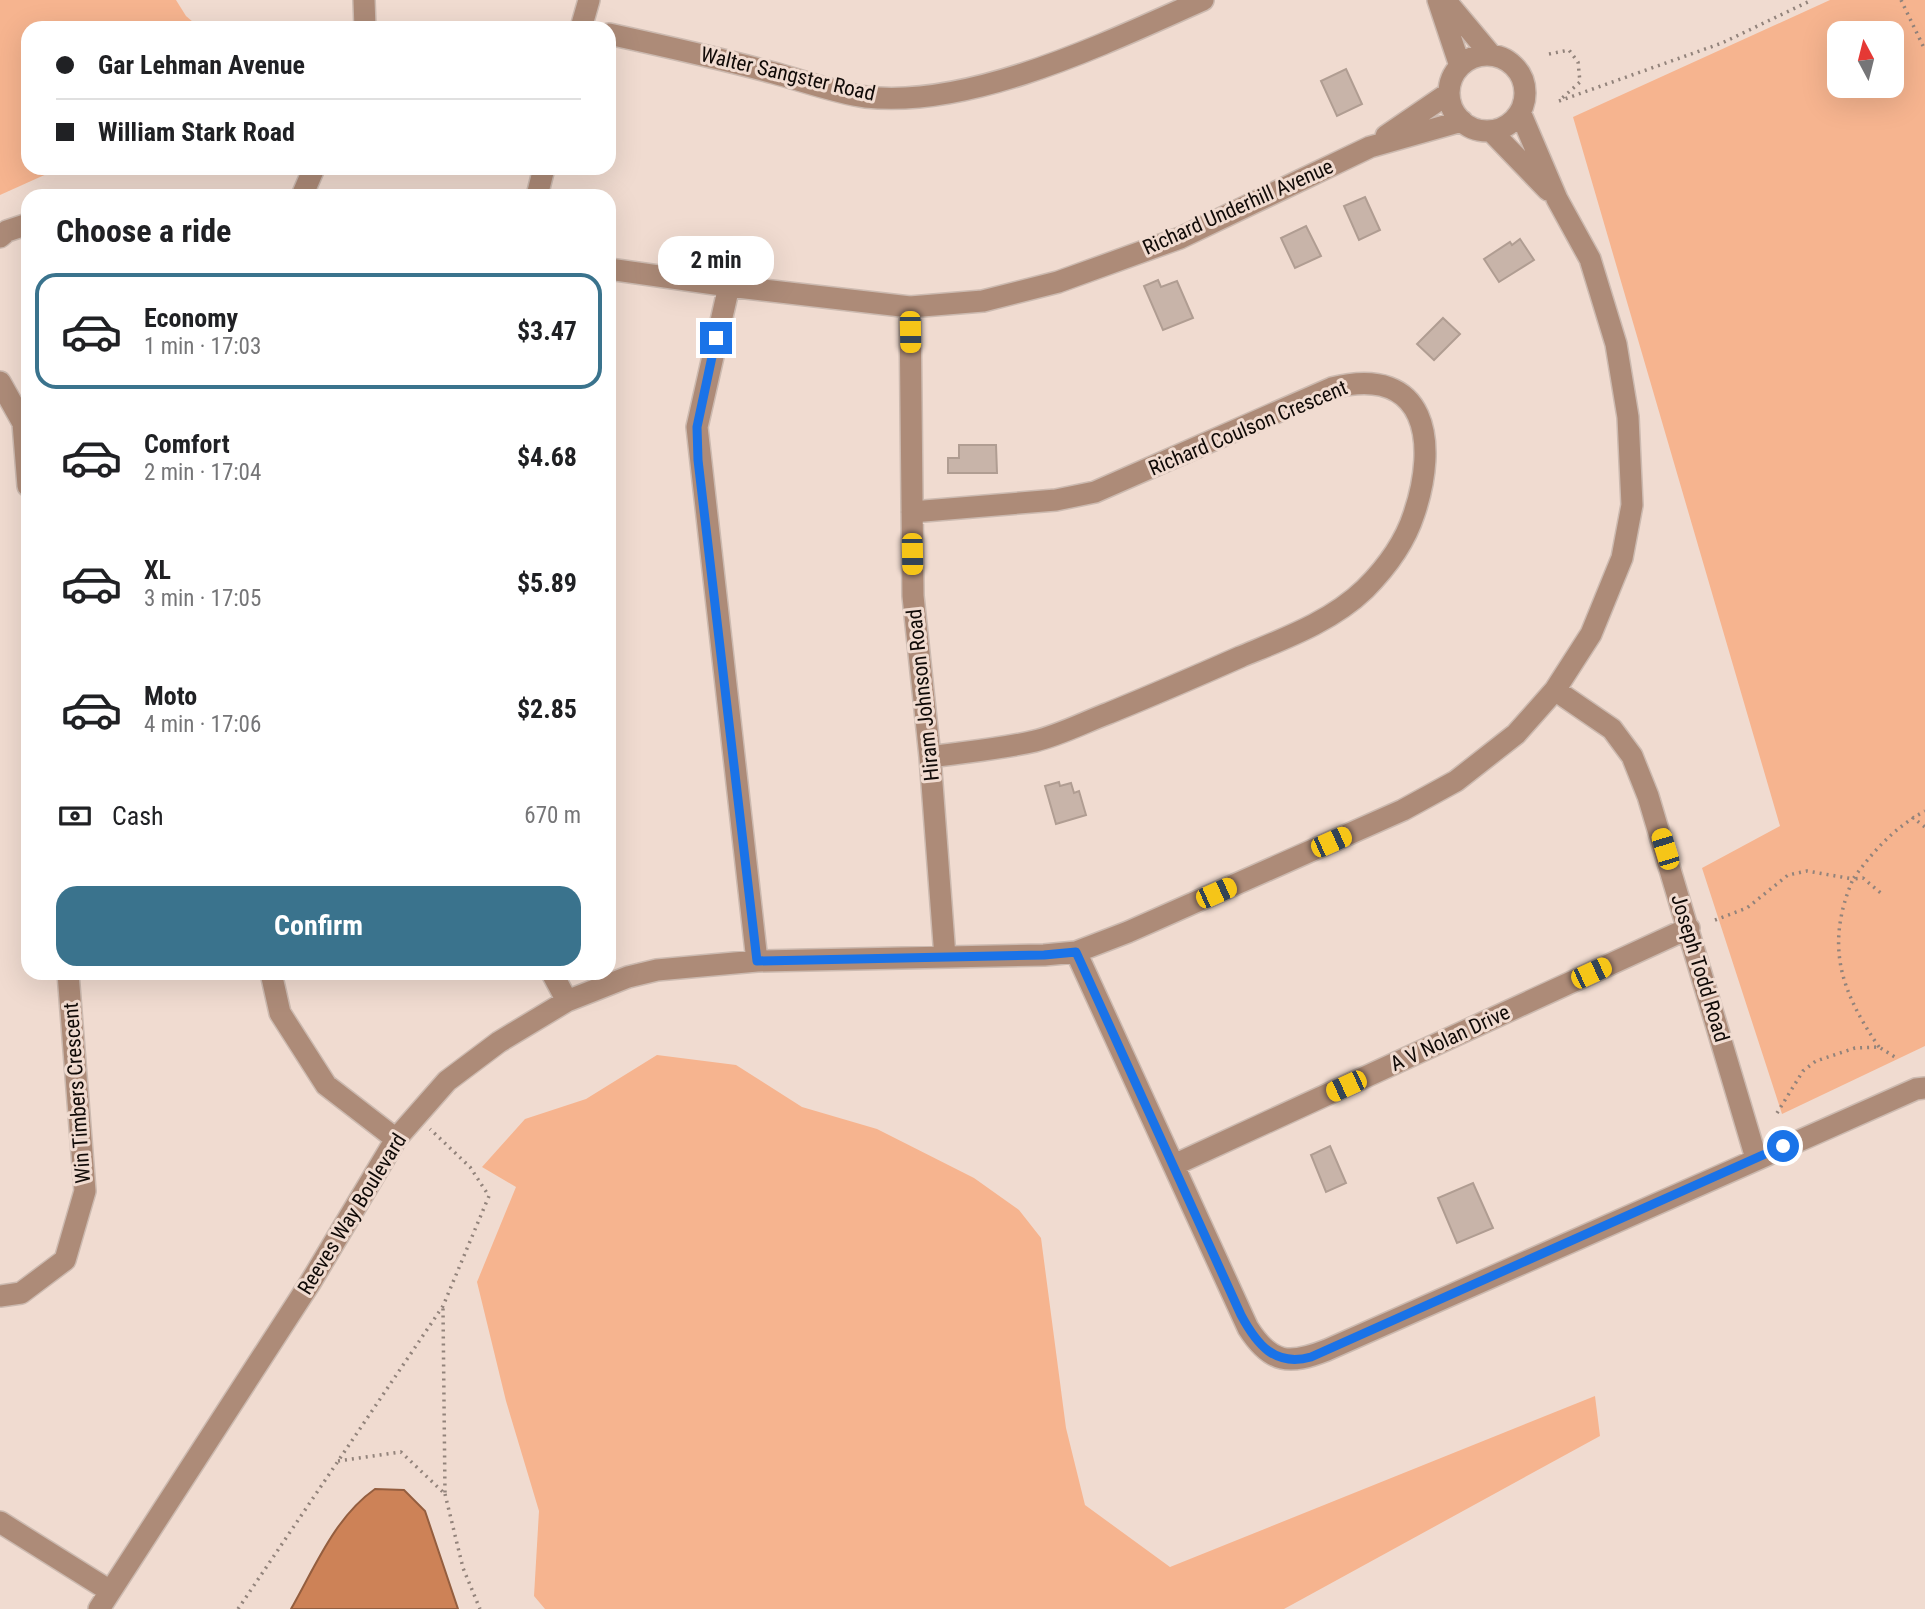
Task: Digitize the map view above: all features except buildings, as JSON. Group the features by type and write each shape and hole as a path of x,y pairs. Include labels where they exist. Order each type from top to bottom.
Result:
{"street":[{"path":"363,0 364,21"},
{"path":"584,21 589,0"},
{"name":"Walter Sangster Road","path":"616,36 722,59 866,97 920,97 968,91 1100,45 1203,0"},
{"path":"1438,0 1460,66"},
{"path":"1445,0 1491,55"},
{"path":"1491,55 1503,58 1521,76 1525,88 1520,112 1503,128 1491,131 1471,127 1462,121 1455,113 1449,93 1450,83 1460,66 1469,60 1491,55"},
{"name":"Richard Underhill Avenue","path":"1370,148 1449,93"},
{"name":"Reeves Way Boulevard","path":"104,1600 310,1283 396,1139 447,1080 499,1042 567,1001 628,977 657,970 757,961 1076,952 1128,932 1403,810 1456,781 1516,734 1555,690 1596,621 1622,558 1632,505 1628,417 1616,344 1590,259 1557,199 1520,112"},
{"name":"Richard Underhill Avenue","path":"616,270 910,307 982,301 1058,282 1180,238 1370,148 1462,121"},
{"name":"Reeves Way Boulevard","path":"1491,131 1557,199"},
{"path":"0,237 7,231 21,226"},
{"path":"729,286 697,427 757,961"},
{"name":"Hiram Johnson Road","path":"910,307 916,642 930,757 945,957"},
{"path":"0,382 21,419"},
{"name":"Richard Coulson Crescent","path":"912,512 1056,500 1096,492 1332,388 1357,382 1398,390 1415,408 1422,429 1424,468 1414,515 1397,550 1364,590 1314,625 1147,698 1037,741 930,757"},
{"name":"Joseph Todd Road","path":"1555,690 1612,729 1632,756 1648,796 1689,928 1756,1158"},
{"name":"A V Nolan Drive","path":"1174,1165 1689,928"},
{"path":"1076,952 1248,1328 1266,1352 1289,1360 1303,1359 1326,1350 1756,1158 1916,1089 1925,1088"},
{"name":"Win Timbers Crescent","path":"0,1296 21,1293 65,1260 85,1191 69,980"},
{"path":"273,980 280,1013 326,1085 396,1139"},
{"path":"556,980 567,1001"},
{"path":"0,1522 104,1600"}],"path":[{"path":"1549,54 1569,50 1578,62 1580,82 1559,101 1722,43 1812,0"},
{"path":"1900,0 1925,50"},
{"path":"1898,1059 1879,1046 1848,996 1838,950 1841,919 1853,879 1868,857 1912,817 1925,811"},
{"path":"1912,817 1925,827"},
{"path":"1715,920 1747,908 1788,874 1807,871 1853,879 1863,878 1882,894"},
{"path":"1777,1114 1803,1070 1816,1061 1855,1048 1879,1046"},
{"path":"238,1609 443,1306 489,1196 470,1167 416,1116"},
{"path":"443,1306 445,1494 463,1568 480,1609"},
{"path":"338,1461 401,1452 445,1494"}],"shaded area":[{"path":"0,0 176,0 192,21 21,21 21,175 44,175 0,195"},
{"path":"1830,0 1925,0 1925,1046 1782,1114 1702,868 1780,826 1573,117"},
{"path":"657,1055 736,1065 802,1107 877,1129 974,1178 1019,1210 1041,1238 1066,1428 1085,1505 1170,1567 1595,1396 1600,1436 1284,1609 545,1609 534,1596 539,1511 506,1401 477,1282 516,1187 482,1167 525,1119 586,1099"},
{"path":"375,1489 404,1490 425,1511 458,1609 291,1609 337,1528 361,1500"}],"route":[{"path":"716,338 697,427 698,460 757,961 1076,952 1241,1315 1266,1352 1289,1360 1311,1357 1783,1146"}]}
